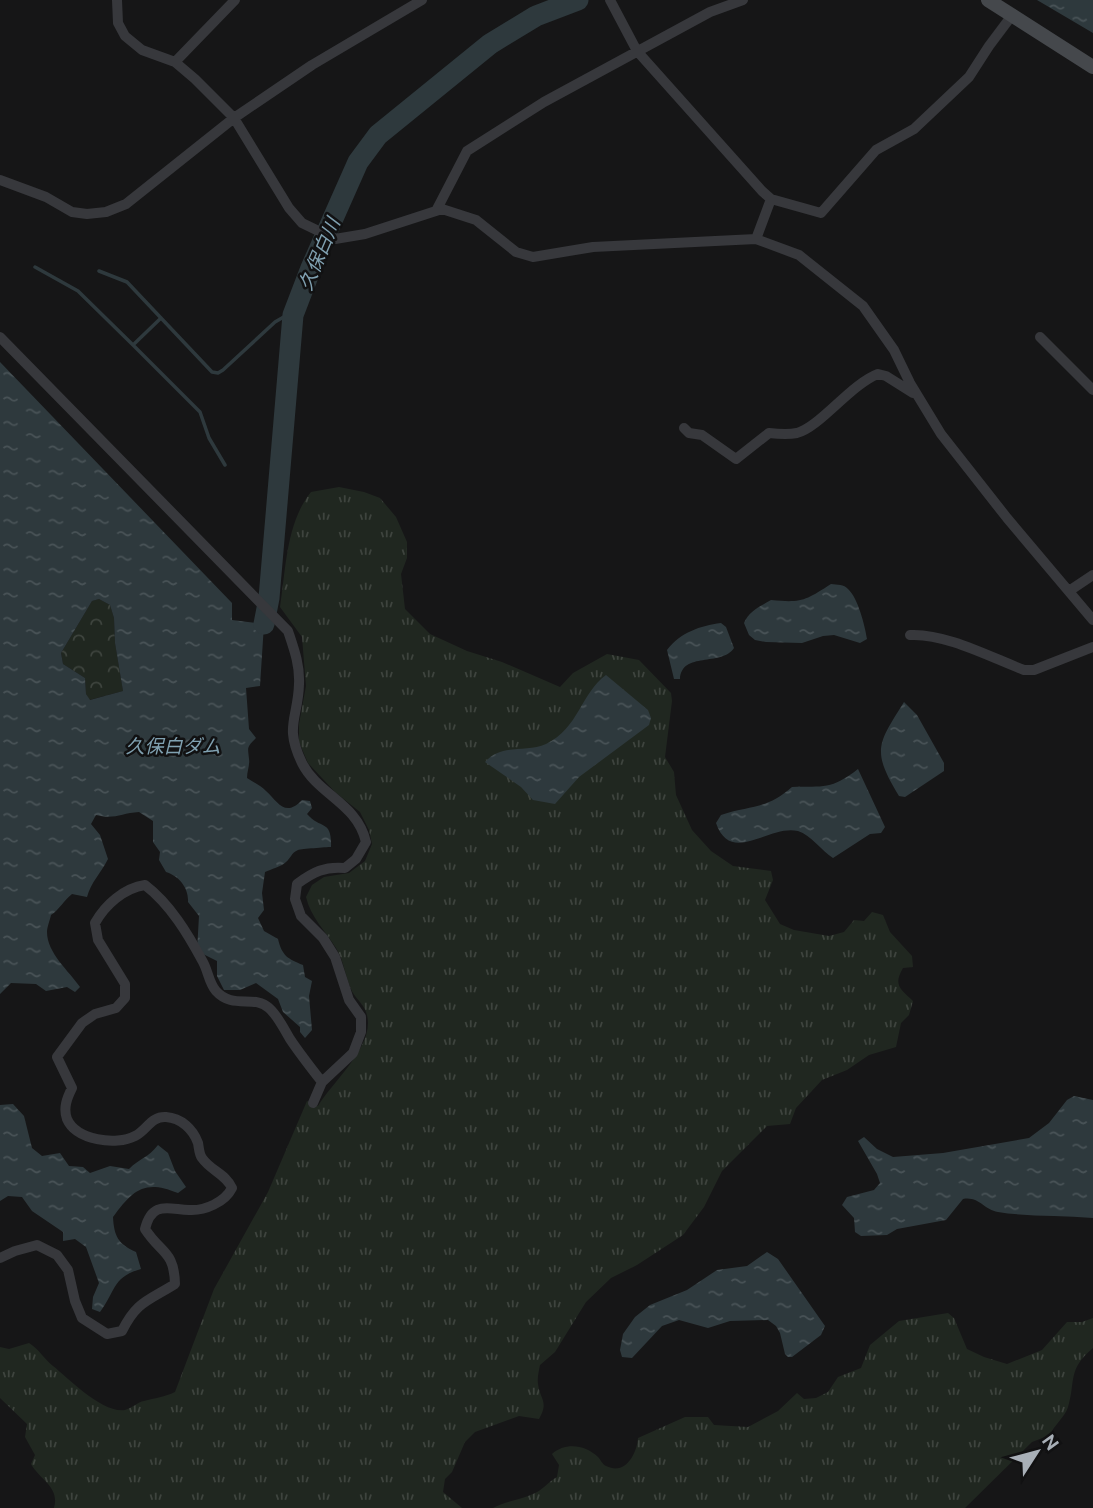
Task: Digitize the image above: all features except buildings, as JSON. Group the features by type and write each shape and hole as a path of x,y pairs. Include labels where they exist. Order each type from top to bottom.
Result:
{"main road":[{"path":"988,0 1093,66"}],"street":[{"path":"117,0 118,23 125,36 142,50 175,62 234,118 289,208 302,223 335,239 365,234 437,209 475,220 516,252 533,257 593,247 756,239 799,255 863,306 894,350 917,395 948,443 1093,620"},
{"path":"175,62 235,0"},
{"path":"0,180 46,197 72,212 106,212 126,204 234,118 312,65 422,0"},
{"path":"610,0 637,51 771,199 821,213 876,150 914,129 969,77 1013,15"},
{"path":"437,209 467,151 544,102 637,51 710,12 743,0"},
{"path":"756,239 771,199"},
{"path":"0,337 288,631 298,658 299,685 291,727 294,744 304,767 355,817 366,842 356,859 345,868 331,867 314,871 297,884 295,900 301,916 323,938 335,957 349,1000 361,1017 361,1031 353,1053 322,1082 313,1103"},
{"path":"1040,337 1093,390"},
{"path":"684,428 690,433 702,435 736,458 769,433 786,434 807,428 841,399 878,374 917,395"},
{"path":"1069,592 1093,575"},
{"path":"910,635 924,634 939,638 1024,670 1034,670 1093,647"},
{"path":"0,1258 37,1245 57,1255 68,1270 82,1318 107,1334 122,1331 134,1309 175,1284 174,1266 167,1252 154,1243 145,1229 148,1217 159,1209 172,1207 191,1211 218,1203 228,1196 232,1188 228,1180 201,1157 191,1130 181,1122 167,1117 155,1118 136,1136 122,1140 99,1139 79,1133 68,1121 66,1100 72,1088 57,1057 82,1023 95,1014 116,1008 125,998 125,984 98,940 95,923 102,910 134,887 145,885 170,909 204,963 213,987 223,999 268,1007 322,1082"}],"green space":[{"path":"339,487 380,498 396,517 407,542 407,558 401,574 405,609 430,634 560,687 573,673 607,654 639,660 671,693 665,757 674,772 676,795 692,830 711,851 733,866 771,871 773,880 765,900 780,924 794,930 829,936 844,932 854,920 864,921 872,912 883,915 890,932 912,956 913,967 903,968 898,983 901,990 913,1001 909,1015 901,1023 896,1047 869,1055 847,1070 822,1080 796,1108 790,1124 767,1126 722,1171 704,1207 683,1235 637,1265 611,1278 586,1302 555,1352 540,1365 538,1382 544,1404 539,1419 519,1416 475,1432 465,1442 452,1472 445,1479 443,1492 462,1508 54,1508 52,1489 31,1464 35,1455 25,1437 27,1424 0,1398 0,1347 9,1349 29,1343 86,1394 116,1410 125,1410 175,1392 214,1289 268,1192 307,1101 318,1106 352,1061 366,1036 368,1024 365,1009 352,992 339,953 315,918 306,897 312,885 324,877 349,873 365,861 372,844 369,830 360,812 335,792 308,763 299,742 299,724 306,686 302,637 280,607 288,547 296,518 311,492"},
{"path":"99,599 110,605 114,618 123,691 89,700 85,678 63,664 61,653 92,601"},
{"path":"948,1313 954,1318 967,1349 1007,1364 1042,1350 1067,1322 1082,1322 1093,1318 1093,1348 1076,1369 1068,1407 1050,1435 1032,1442 965,1508 493,1508 536,1493 557,1477 559,1465 552,1454 557,1450 575,1446 593,1453 606,1466 619,1468 633,1456 638,1438 685,1417 708,1417 714,1425 748,1427 778,1411 797,1393 804,1399 816,1398 828,1392 838,1377 861,1368 870,1345 899,1321"}],"water":[{"path":"1037,0 1093,0 1093,33"},
{"name":"久保白ダム","path":"0,362 232,603 232,620 264,624 260,686 246,688 249,729 256,738 248,748 247,778 286,808 291,808 302,800 310,801 312,808 307,814 328,828 331,847 298,850 284,864 265,872 262,893 264,910 258,918 264,931 278,939 286,956 303,965 305,977 312,981 309,996 312,1030 305,1038 300,1027 283,1012 278,999 256,983 240,990 224,990 217,976 217,961 197,951 199,916 188,902 182,883 166,872 159,860 160,852 153,842 153,821 139,812 113,817 96,815 91,824 100,835 108,859 87,897 72,894 51,915 48,940 59,961 80,987 75,992 67,987 46,991 36,984 11,983 0,994","holes":["99,599 110,605 123,691 90,700 86,694 85,678 63,664 61,653 92,601"]},
{"path":"831,584 844,586 852,593 861,613 867,639 860,643 834,635 802,643 766,642 755,640 749,635 744,623 759,607 771,600 802,600"},
{"path":"721,623 726,627 734,648 720,657 687,665 682,670 680,679 674,679 667,650 691,631"},
{"path":"606,675 648,710 651,718 649,725 579,777 555,804 533,800 521,787 485,762 499,752 538,747 557,737 566,729 591,691"},
{"path":"904,702 917,715 944,763 944,771 905,797 899,796 881,757 881,748 888,728"},
{"path":"858,769 885,827 881,833 870,834 833,858 798,831 787,830 741,843 731,841 723,835 716,823 721,815 774,800 792,787 834,784"},
{"path":"1074,1096 1093,1100 1093,1218 998,1212 977,1201 963,1199 946,1220 897,1229 887,1235 861,1236 855,1232 854,1218 842,1205 847,1197 874,1190 880,1183 858,1141 864,1137 877,1149 893,1157 943,1153 1029,1138 1049,1123 1067,1100"},
{"path":"13,1104 24,1116 32,1148 42,1156 60,1153 69,1166 83,1167 90,1173 110,1166 129,1169 158,1145 168,1153 175,1171 186,1187 178,1193 156,1187 140,1190 127,1200 113,1217 118,1239 136,1252 141,1269 120,1281 100,1312 92,1309 93,1297 99,1283 86,1247 75,1239 63,1241 63,1232 32,1211 22,1197 8,1196 0,1201 0,1105"},
{"path":"767,1252 778,1259 825,1326 821,1335 792,1357 785,1354 780,1333 768,1320 730,1321 708,1328 679,1320 662,1326 632,1358 622,1357 620,1350 623,1334 635,1317 650,1305 687,1290 717,1270 747,1266"}],"waterway":[{"name":"久保白川","path":"264,624 269,598 293,315 358,162 378,135 490,44 536,16 578,0"},
{"path":"35,267 78,291 133,345 161,318"},
{"path":"99,271 127,282 212,372 223,370 275,322 294,311"},
{"path":"133,345 200,412 209,438 225,465"}]}
